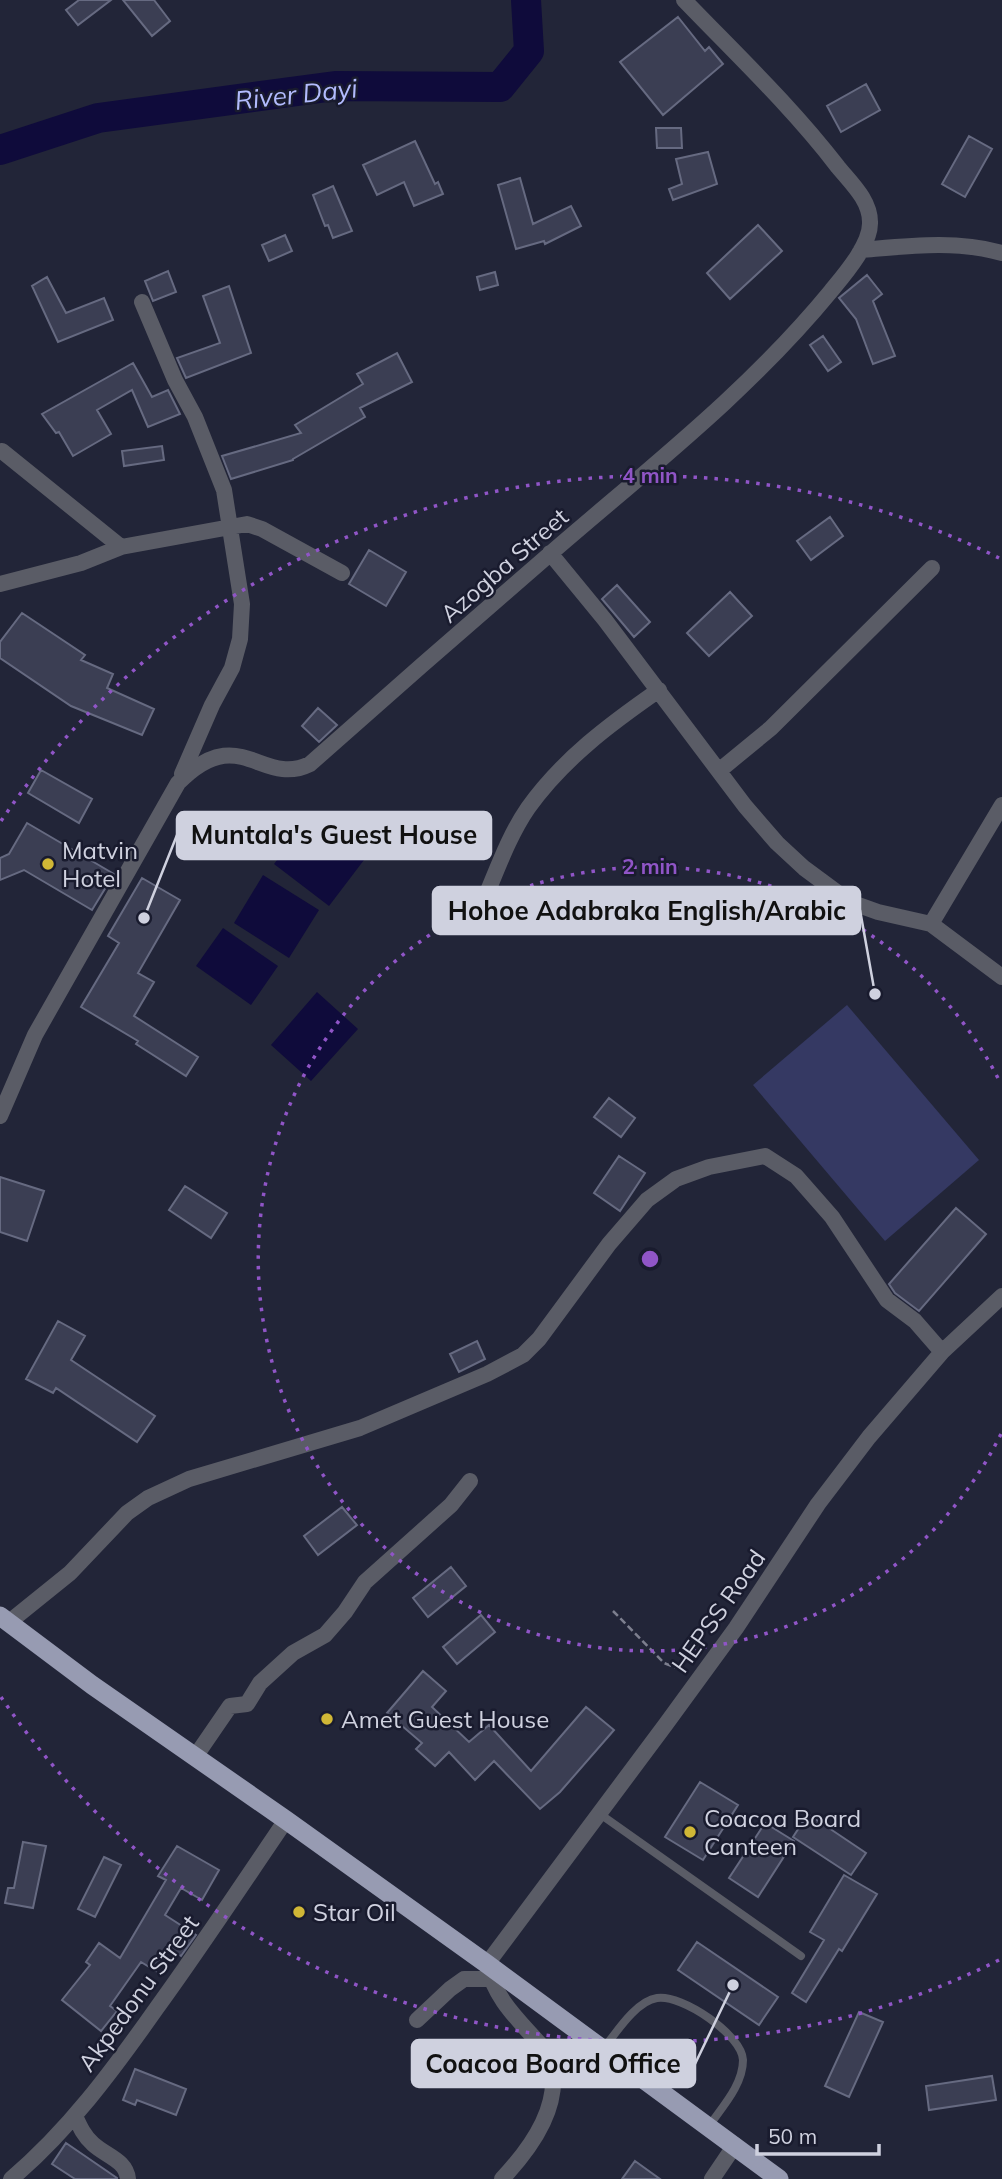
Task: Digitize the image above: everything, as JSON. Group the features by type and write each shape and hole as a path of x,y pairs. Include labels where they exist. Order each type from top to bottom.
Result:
{"highway":[{"path":"4,1619 92,1685 286,1820 489,1972 603,2049 779,2179"}],"street":[{"name":"Azogba Street","path":"0,1116 35,1035 178,783 195,765 217,755 240,755 281,769 297,770 310,764 550,553 679,444 761,369 801,327 861,250 871,224 867,204 804,123 684,0"},
{"path":"861,250 925,244 977,246 1002,253"},
{"path":"142,302 224,490 242,604 240,639 232,668 212,705 178,783"},
{"path":"2,450 121,547"},
{"path":"0,584 81,563 121,547 247,524 256,526 342,573"},
{"path":"550,553 745,806 777,843 850,902 878,912 931,924 1002,977"},
{"path":"719,770 791,709 846,651 932,568"},
{"path":"482,905 506,849 528,809 561,769 605,727 659,691"},
{"path":"931,924 1002,805"},
{"path":"4,1619 70,1573 127,1513 148,1498 189,1479 360,1428 486,1374 523,1355 539,1339 609,1244 647,1200 676,1179 709,1167 765,1156 796,1176 832,1217 887,1300 915,1321 942,1352"},
{"name":"HEPSS Road","path":"489,1972 700,1677 818,1504 869,1437 942,1352 1002,1296"},
{"path":"195,1756 230,1706 247,1704 260,1683 293,1653 326,1634 365,1582 451,1505 470,1481"},
{"name":"Akpedonu Street","path":"10,2179 75,2116 149,2020 286,1820"},
{"path":"417,2020 464,1979 489,1972 510,2011 549,2056 553,2068 552,2095 544,2121 519,2160 502,2179"},
{"path":"75,2116 82,2132 95,2146 119,2162 127,2171 128,2179"},
{"path":"712,2179 735,2145"}],"lane":[{"path":"600,1814 801,1956"},
{"path":"603,2049 627,2018 656,1998 668,1998 688,2005 717,2024 740,2047 743,2060 732,2093 709,2126"}],"path":[{"path":"613,1611 664,1663 700,1677"}],"shaded area":[{"path":"312,814 367,856 329,906 274,864"},
{"path":"263,875 319,910 289,958 234,923"},
{"path":"223,928 278,966 251,1005 196,966"},
{"path":"317,992 358,1029 311,1081 271,1045"},
{"path":"847,1005 979,1160 885,1241 753,1085"}],"building":[{"path":"79,0 111,0 78,25 66,10"},
{"path":"123,0 154,0 170,21 152,36"},
{"path":"678,17 705,51 709,47 723,64 663,115 620,62"},
{"path":"866,84 880,110 841,132 827,106"},
{"path":"656,128 681,128 682,148 657,148"},
{"path":"969,136 992,149 965,197 942,184"},
{"path":"415,141 435,184 438,182 443,194 414,206 404,182 377,195 363,165"},
{"path":"708,152 717,184 673,200 669,189 682,184 676,159"},
{"path":"520,178 533,224 571,206 581,226 545,244 544,241 516,249 498,185"},
{"path":"333,186 352,231 333,238 328,225 325,226 313,195"},
{"path":"758,225 782,251 730,299 707,273"},
{"path":"285,235 292,251 269,261 262,245"},
{"path":"168,271 176,292 153,301 145,281"},
{"path":"495,272 498,285 480,290 477,277"},
{"path":"867,275 882,294 873,301 895,356 873,364 856,319 839,298"},
{"path":"47,277 66,313 104,298 113,320 58,342 32,286"},
{"path":"229,286 251,353 186,378 177,358 220,343 203,296"},
{"path":"823,336 841,362 828,371 810,345"},
{"path":"397,353 412,382 360,408 365,417 293,460 231,479 222,456 301,433 295,425 363,384 357,374"},
{"path":"133,363 152,397 168,390 180,414 148,427 132,390 97,410 111,434 73,456 59,432 56,433 42,414"},
{"path":"162,446 164,460 124,466 122,451"},
{"path":"830,517 843,536 811,560 797,541"},
{"path":"369,550 406,572 386,606 349,584"},
{"path":"617,585 650,622 634,637 602,599"},
{"path":"730,592 752,616 709,656 687,633"},
{"path":"22,613 85,655 81,660 113,674 107,688 154,709 142,735 71,706 0,658 0,642"},
{"path":"318,708 337,725 319,742 302,726"},
{"path":"41,770 92,799 79,823 28,793"},
{"name":"Matvin Hotel","path":"27,823 114,874 92,910 24,870 0,880 0,858 9,854"},
{"path":"142,878 180,900 138,973 154,982 134,1016 198,1057 186,1076 136,1044 138,1041 81,1007 119,943 108,936"},
{"path":"609,1098 635,1118 621,1137 594,1117"},
{"path":"619,1156 645,1173 620,1211 594,1193"},
{"path":"0,1177 44,1191 27,1241 0,1232"},
{"path":"185,1186 227,1213 211,1238 169,1210"},
{"path":"956,1208 986,1234 919,1311 895,1293 889,1284"},
{"path":"58,1321 85,1336 71,1360 155,1416 137,1442 56,1388 53,1393 26,1379"},
{"path":"477,1341 485,1359 459,1372 450,1354"},
{"path":"342,1507 357,1525 318,1555 304,1536"},
{"path":"451,1567 466,1586 428,1617 413,1598"},
{"path":"481,1615 495,1632 457,1664 443,1647"},
{"path":"423,1671 446,1691 432,1707 469,1742 489,1725 531,1771 586,1707 614,1730 560,1792 540,1809 494,1761 475,1780 449,1752 435,1766 416,1749 422,1743 387,1713"},
{"path":"700,1782 738,1805 703,1860 665,1837"},
{"path":"808,1814 866,1853 851,1875 793,1837"},
{"path":"765,1823 794,1841 758,1897 729,1878"},
{"path":"23,1842 46,1846 33,1908 5,1903 8,1888 14,1888"},
{"path":"177,1846 219,1870 202,1900 181,1888 165,1915 196,1935 181,1956 169,1948 156,1971 141,1962 110,2006 117,2011 101,2031 62,2000 90,1965 86,1962 99,1943 120,1958 166,1880 158,1876"},
{"path":"104,1857 121,1865 95,1917 78,1909"},
{"path":"844,1875 877,1894 806,2002 792,1993 824,1940 810,1932"},
{"path":"697,1942 778,1997 759,2025 678,1970"},
{"path":"859,2012 883,2022 849,2097 825,2086"},
{"path":"135,2069 186,2089 176,2115 137,2100 135,2105 123,2100"},
{"path":"992,2076 996,2100 929,2110 926,2086"},
{"path":"66,2143 117,2179 75,2179 52,2164"},
{"path":"635,2161 660,2179 622,2179"}],"waterway":[{"name":"River Dayi","path":"0,150 98,118 335,86 500,87 529,51 526,0"}],"place":[{"name":"Matvin Hotel","path":"48,864"},
{"name":"Muntala's Guest House","path":"144,918"},
{"name":"Hohoe Adabraka English/Arabic","path":"875,994"},
{"name":"Amet Guest House","path":"327,1719"},
{"name":"Coacoa Board Canteen","path":"690,1832"},
{"name":"Star Oil","path":"299,1912"},
{"name":"Coacoa Board Office","path":"733,1985"}]}
